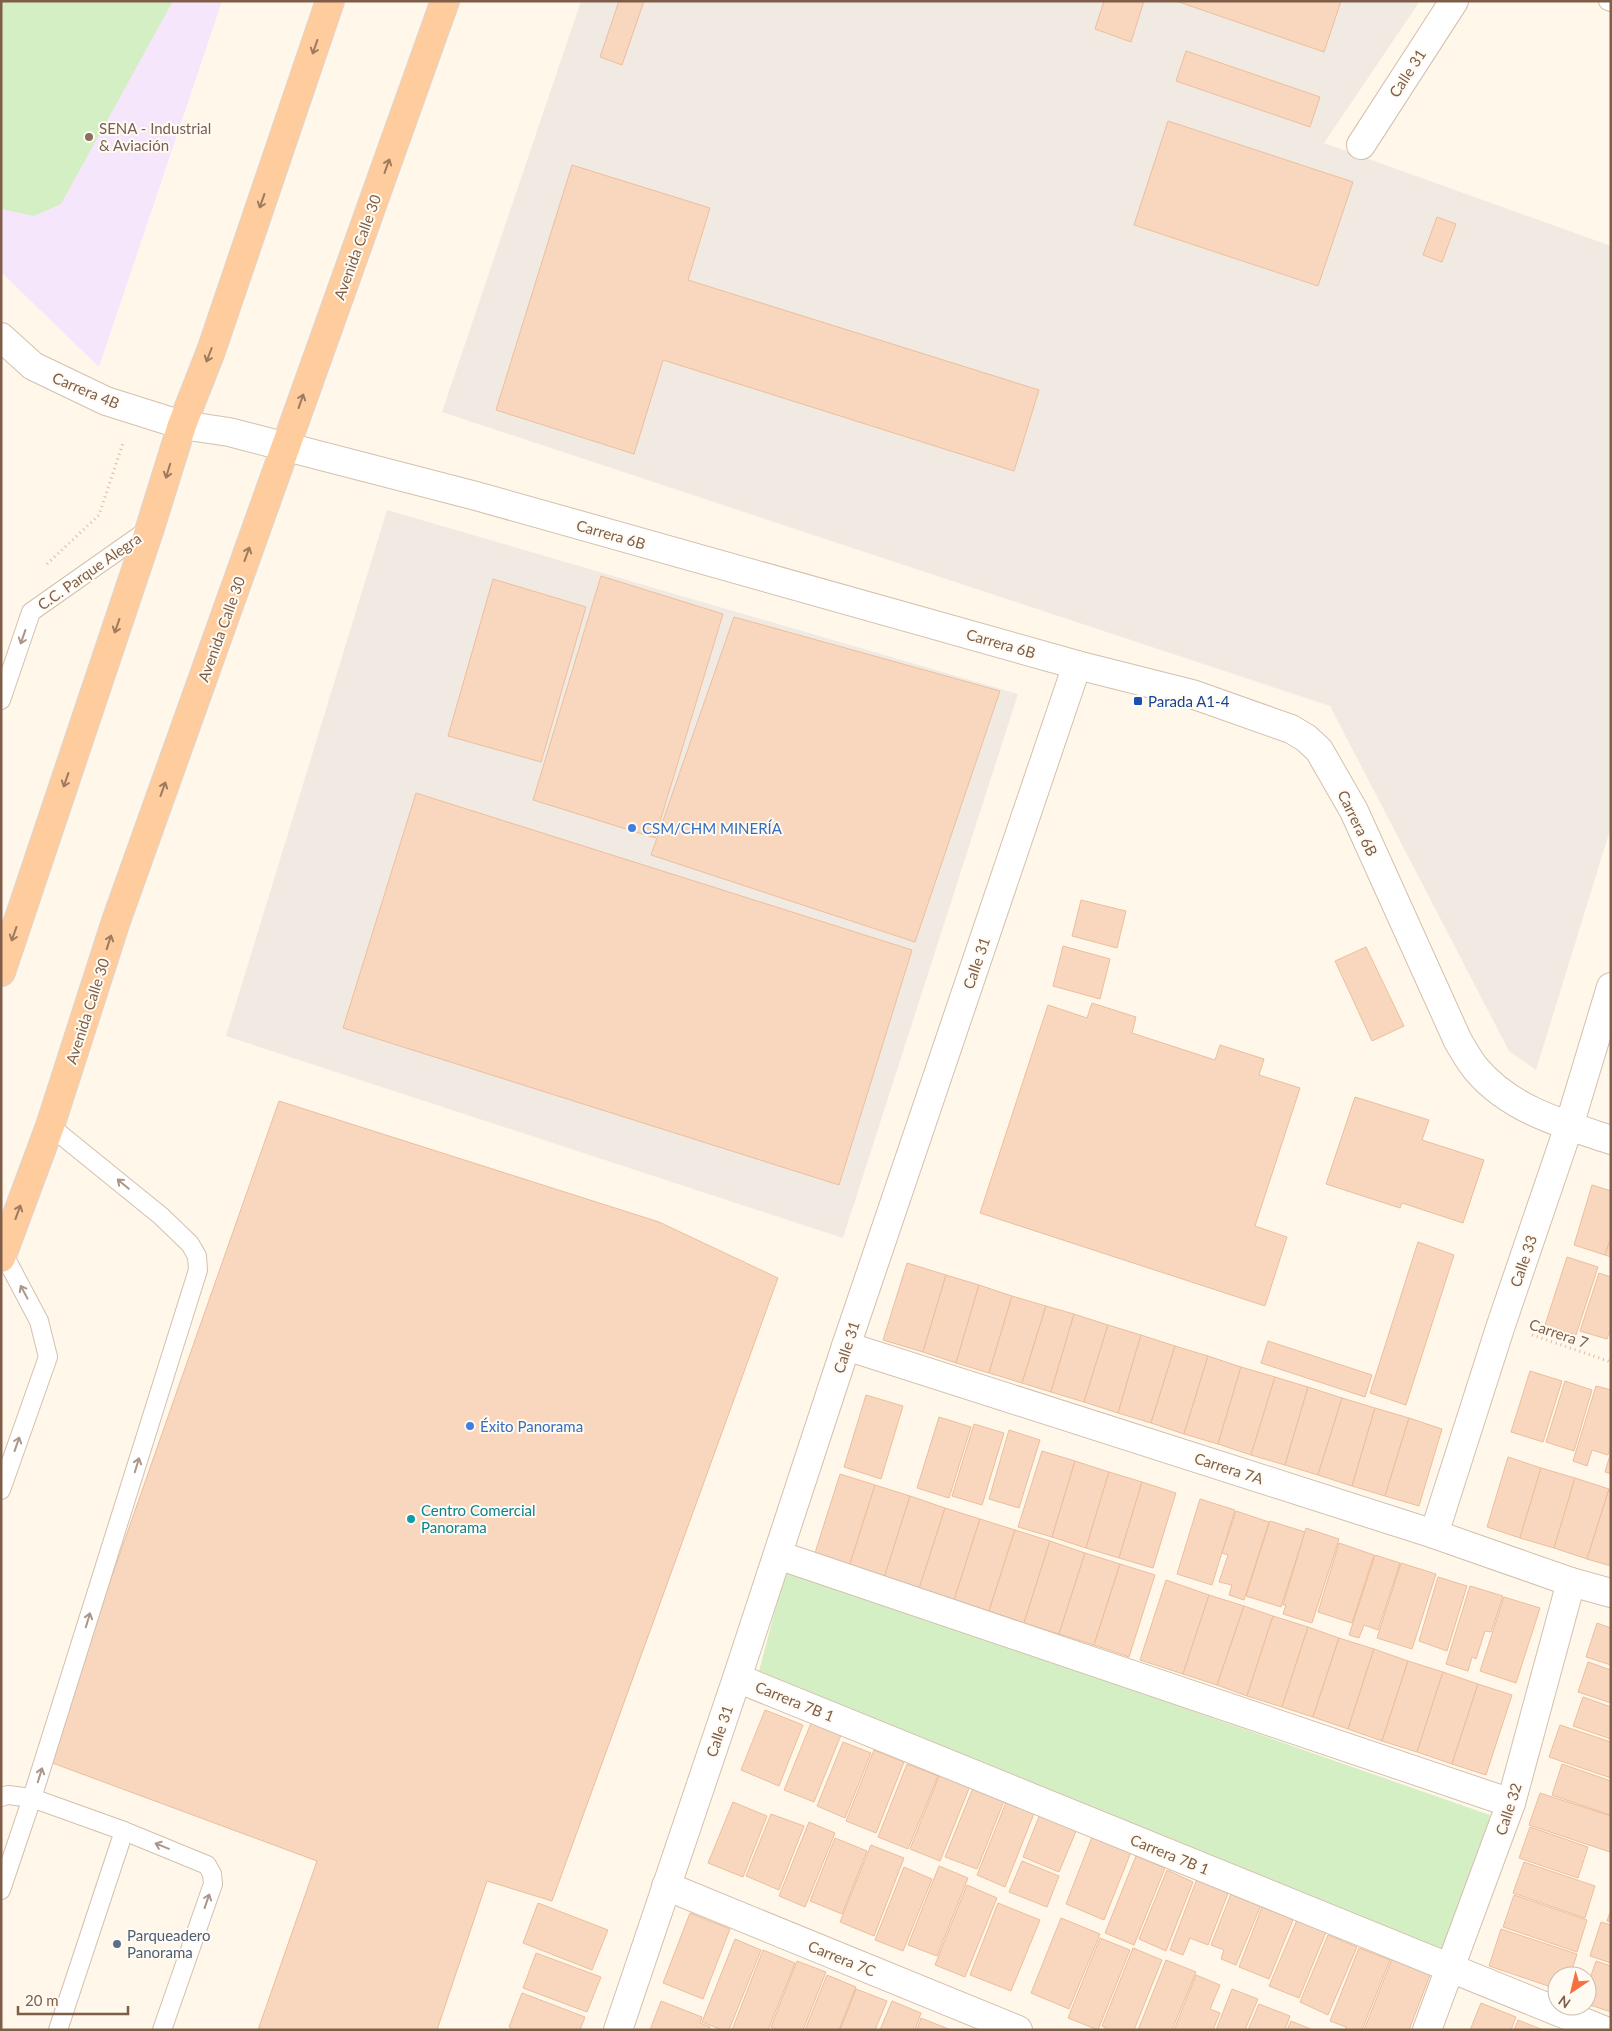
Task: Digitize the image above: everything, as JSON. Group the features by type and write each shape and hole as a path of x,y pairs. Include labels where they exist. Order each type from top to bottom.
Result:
{"highway":[{"path":"1,972 150,528 182,425 211,351 330,1"},
{"name":"Avenida Calle 30","path":"2,1255 50,1126 116,921 445,1"}],"street":[{"name":"Calle 31","path":"1361,145 1454,1"},
{"name":"Carrera 4B","path":"1,337 32,366 89,394 106,402 182,425"},
{"name":"Carrera 6B","path":"182,425 230,432 476,496 1077,665 1192,694 1291,729 1306,738 1319,750 1354,811 1458,1041 1476,1070 1504,1096 1538,1114 1611,1140"},
{"name":"Calle 31","path":"618,2030 738,1678 846,1346 1077,665"},
{"name":"Calle 33","path":"1434,1534 1501,1325 1569,1126 1611,987"},
{"name":"Carrera 7A","path":"846,1346 1434,1534 1571,1582 1611,1593"},
{"path":"778,1555 1511,1804"},
{"name":"Calle 32","path":"1427,2030 1511,1804 1571,1582"},
{"name":"Carrera 7B 1","path":"738,1678 1604,2030"},
{"name":"Carrera 7C","path":"666,1886 1018,2030"}],"lane":[{"name":"C.C. Parque Alegra","path":"1,700 31,612 150,528"},
{"path":"1,1890 32,1798 198,1270 197,1256 190,1244 161,1216 50,1126"},
{"path":"1,1490 48,1357 39,1321 2,1255"},
{"path":"1,1797 8,1795 32,1798 124,1831 207,1865 212,1874 213,1884 162,2030"},
{"path":"58,2030 124,1831"}],"path":[{"path":"42,568 99,516 123,443"},
{"name":"Carrera 7","path":"1501,1325 1611,1362"}],"shaded area":[{"name":"SENA - Industrial & Aviación","path":"1,1 222,1 99,367 1,272"},
{"path":"581,1 1420,1 1324,143 1611,246 1611,827 1536,1070 1509,1051 1330,706 442,412"},
{"name":"CSM/CHM MINERÍA","path":"387,510 1018,694 843,1238 226,1036"}],"green space":[{"path":"1,1 173,1 61,204 34,216 1,209"},
{"path":"786,1569 1490,1815 1454,1957 759,1671"}],"building":[{"path":"619,1 644,1 622,65 600,57"},
{"path":"1104,1 1144,1 1131,42 1095,29"},
{"path":"1176,1 1341,1 1324,52"},
{"path":"1186,51 1320,97 1310,127 1176,81"},
{"path":"1168,121 1353,182 1318,286 1134,225"},
{"path":"572,165 710,208 688,280 1039,390 1014,471 663,360 634,454 496,410"},
{"path":"1437,217 1456,224 1442,262 1423,255"},
{"path":"601,576 723,614 655,838 533,800"},
{"path":"493,579 586,607 541,762 448,736"},
{"path":"734,617 1000,691 915,942 651,855"},
{"path":"416,793 912,950 839,1185 343,1028"},
{"path":"1081,900 1126,911 1117,948 1072,936"},
{"path":"1063,946 1110,959 1100,999 1053,986"},
{"path":"1366,947 1404,1026 1372,1041 1335,961"},
{"path":"1092,1003 1136,1017 1132,1033 1215,1060 1220,1045 1264,1059 1259,1075 1300,1088 1255,1226 1287,1237 1265,1306 980,1213 1048,1005 1087,1018"},
{"path":"1355,1097 1429,1120 1422,1140 1484,1160 1463,1223 1402,1203 1400,1208 1326,1184"},
{"name":"Centro Comercial Panorama","path":"279,1101 659,1222 778,1278 552,1901 487,1881 437,2030 258,2030 317,1861 47,1761"},
{"path":"1592,1185 1611,1191 1611,1237 1605,1255 1574,1245"},
{"path":"1611,1237 1611,1257 1605,1255"},
{"path":"1418,1242 1454,1255 1406,1405 1370,1393"},
{"path":"1567,1257 1598,1267 1576,1335 1545,1325"},
{"path":"907,1263 946,1275 923,1352 883,1340"},
{"path":"1599,1273 1611,1277 1611,1328 1607,1339 1580,1331"},
{"path":"946,1275 979,1285 956,1363 923,1352"},
{"path":"979,1285 1012,1296 989,1373 956,1363"},
{"path":"1012,1296 1046,1306 1022,1383 989,1373"},
{"path":"1046,1306 1074,1314 1051,1392 1022,1383"},
{"path":"1074,1314 1108,1325 1084,1402 1051,1392"},
{"path":"1108,1325 1141,1335 1118,1413 1084,1402"},
{"path":"1141,1335 1175,1346 1151,1423 1118,1413"},
{"path":"1268,1341 1372,1375 1365,1397 1261,1363"},
{"path":"1175,1346 1208,1356 1184,1434 1151,1423"},
{"path":"1208,1356 1241,1367 1218,1444 1184,1434"},
{"path":"1241,1367 1275,1377 1251,1455 1218,1444"},
{"path":"1530,1371 1562,1381 1543,1442 1511,1432"},
{"path":"1275,1377 1308,1387 1285,1465 1251,1455"},
{"path":"1565,1381 1592,1390 1574,1451 1546,1442"},
{"path":"1596,1386 1611,1390 1611,1445 1608,1455 1592,1450 1587,1466 1573,1461"},
{"path":"1308,1387 1342,1398 1318,1475 1285,1465"},
{"path":"866,1395 903,1406 881,1479 844,1467"},
{"path":"1342,1398 1375,1408 1352,1486 1318,1475"},
{"path":"1375,1408 1409,1418 1385,1496 1352,1486"},
{"path":"939,1417 971,1427 949,1498 917,1488"},
{"path":"1409,1418 1442,1429 1419,1506 1385,1496"},
{"path":"974,1424 1004,1433 982,1505 952,1496"},
{"path":"1009,1430 1040,1440 1019,1508 989,1499"},
{"path":"1042,1451 1075,1461 1052,1537 1018,1527"},
{"path":"1611,1452 1611,1474 1605,1472"},
{"path":"1508,1457 1541,1468 1520,1538 1487,1527"},
{"path":"1075,1461 1109,1472 1086,1548 1052,1537"},
{"path":"1541,1468 1575,1478 1554,1548 1520,1538"},
{"path":"1109,1472 1142,1482 1119,1558 1086,1548"},
{"path":"840,1474 875,1485 849,1567 814,1556"},
{"path":"1575,1478 1609,1489 1587,1559 1554,1548"},
{"path":"1142,1482 1176,1493 1153,1568 1119,1558"},
{"path":"875,1485 910,1496 884,1578 849,1567"},
{"path":"1609,1489 1611,1490 1611,1566 1587,1559"},
{"path":"910,1496 945,1508 919,1589 884,1578"},
{"path":"1200,1499 1235,1510 1212,1585 1177,1574"},
{"path":"945,1508 980,1519 954,1600 919,1589"},
{"path":"1236,1511 1269,1522 1244,1600 1229,1595 1232,1585 1219,1582 1228,1555 1222,1553"},
{"path":"980,1519 1015,1530 989,1611 954,1600"},
{"path":"1270,1521 1305,1532 1281,1607 1246,1596"},
{"path":"1306,1528 1339,1539 1312,1623 1283,1614 1286,1605 1283,1605"},
{"path":"1015,1530 1050,1541 1024,1623 989,1611"},
{"path":"1050,1541 1085,1553 1059,1634 1024,1623"},
{"path":"1339,1543 1374,1555 1352,1623 1318,1612"},
{"path":"1085,1553 1120,1564 1094,1645 1059,1634"},
{"path":"1375,1555 1400,1563 1378,1630 1364,1625 1359,1638 1349,1635"},
{"path":"1401,1563 1436,1574 1412,1649 1377,1638"},
{"path":"1120,1564 1155,1575 1129,1657 1094,1645"},
{"path":"1438,1577 1467,1586 1447,1651 1419,1641"},
{"path":"1166,1580 1209,1595 1183,1674 1140,1660"},
{"path":"1470,1586 1503,1596 1491,1632 1485,1631 1476,1659 1472,1657 1468,1671 1446,1664"},
{"path":"1209,1595 1244,1606 1217,1685 1183,1674"},
{"path":"1504,1597 1540,1608 1516,1683 1480,1671"},
{"path":"1244,1606 1273,1616 1247,1696 1217,1685"},
{"path":"1273,1616 1308,1627 1282,1707 1247,1696"},
{"path":"1597,1623 1611,1628 1611,1665 1586,1657"},
{"path":"1308,1627 1339,1638 1313,1717 1282,1707"},
{"path":"1339,1638 1374,1649 1348,1729 1313,1717"},
{"path":"1374,1649 1408,1661 1382,1741 1348,1729"},
{"path":"1408,1661 1443,1672 1417,1752 1382,1741"},
{"path":"1588,1662 1611,1670 1611,1703 1578,1692"},
{"path":"1443,1672 1478,1684 1452,1764 1417,1752"},
{"path":"1478,1684 1512,1695 1486,1775 1452,1764"},
{"path":"1583,1697 1611,1707 1611,1739 1573,1726"},
{"path":"765,1710 803,1725 779,1786 741,1770"},
{"path":"811,1723 841,1735 814,1802 784,1790"},
{"path":"1560,1725 1611,1742 1611,1778 1549,1757"},
{"path":"843,1742 871,1753 845,1818 817,1806"},
{"path":"874,1750 904,1762 876,1833 846,1821"},
{"path":"907,1764 938,1776 908,1849 878,1837"},
{"path":"1562,1764 1611,1781 1610,1815 1552,1795"},
{"path":"940,1774 970,1786 940,1861 910,1849"},
{"path":"975,1783 1006,1796 977,1869 945,1857"},
{"path":"1540,1793 1611,1816 1610,1852 1529,1825"},
{"path":"1007,1800 1035,1811 1005,1887 977,1875"},
{"path":"733,1802 767,1816 743,1877 708,1863"},
{"path":"771,1814 804,1826 779,1890 746,1876"},
{"path":"1040,1814 1077,1829 1059,1872 1023,1857"},
{"path":"809,1822 835,1833 805,1907 779,1896"},
{"path":"1530,1827 1588,1847 1578,1878 1519,1858"},
{"path":"1092,1837 1131,1852 1104,1920 1066,1904"},
{"path":"835,1838 867,1851 842,1914 810,1901"},
{"path":"871,1845 904,1858 874,1936 840,1922"},
{"path":"1136,1856 1165,1868 1134,1945 1105,1933"},
{"path":"1022,1861 1059,1876 1047,1907 1009,1892"},
{"path":"1524,1862 1595,1886 1585,1918 1513,1893"},
{"path":"939,1866 968,1878 937,1956 908,1945"},
{"path":"904,1867 932,1879 903,1951 875,1940"},
{"path":"1167,1870 1193,1882 1166,1951 1139,1939"},
{"path":"1197,1879 1229,1891 1208,1945 1190,1938 1183,1955 1170,1950"},
{"path":"967,1885 997,1898 965,1977 935,1965"},
{"path":"1231,1894 1261,1905 1236,1965 1221,1959 1224,1950 1211,1945"},
{"path":"1514,1895 1587,1920 1577,1952 1503,1927"},
{"path":"538,1903 608,1930 592,1970 523,1943"},
{"path":"998,1903 1040,1920 1011,1991 970,1975"},
{"path":"1262,1907 1293,1920 1269,1979 1239,1967"},
{"path":"1611,1910 1611,1922 1607,1921"},
{"path":"690,1913 730,1929 703,1999 663,1983"},
{"path":"1061,1918 1100,1934 1069,2009 1031,1993"},
{"path":"1297,1920 1326,1932 1299,1998 1269,1986"},
{"path":"1601,1922 1611,1925 1611,1963 1590,1956"},
{"path":"1501,1929 1577,1954 1573,1966 1547,1966 1547,1986 1489,1966"},
{"path":"1328,1935 1357,1947 1328,2015 1300,2002"},
{"path":"1100,1938 1130,1950 1098,2030 1068,2018"},
{"path":"735,1939 761,1950 729,2030 722,2030 702,2022"},
{"path":"1133,1948 1162,1960 1134,2030 1110,2030 1102,2026"},
{"path":"1359,1948 1390,1960 1362,2030 1345,2030 1346,2027 1330,2021"},
{"path":"763,1950 795,1963 768,2030 732,2030"},
{"path":"536,1953 601,1977 587,2012 523,1988"},
{"path":"1392,1959 1430,1975 1409,2030 1364,2030"},
{"path":"1166,1960 1196,1972 1172,2030 1138,2030"},
{"path":"797,1961 826,1972 803,2030 779,2030 771,2027"},
{"path":"1596,1961 1611,1966 1611,2012 1597,2007 1597,1966 1594,1966"},
{"path":"827,1975 856,1987 839,2030 805,2030"},
{"path":"1196,1975 1220,1985 1210,2009 1220,2013 1213,2030 1174,2030"},
{"path":"856,1989 887,2001 875,2030 840,2030"},
{"path":"1232,1989 1258,1999 1245,2030 1216,2030"},
{"path":"522,1993 585,2017 580,2030 515,2030 509,2027"},
{"path":"661,2001 702,2017 700,2023 710,2027 709,2030 650,2030"},
{"path":"892,2001 921,2013 915,2030 880,2030"},
{"path":"1481,2003 1516,2017 1511,2030 1470,2030"},
{"path":"1259,2004 1290,2016 1285,2030 1248,2030"},
{"path":"921,2018 951,2030 917,2030"},
{"path":"1518,2020 1543,2030 1514,2030"},
{"path":"1291,2021 1313,2030 1287,2030"}],"place":[{"name":"SENA - Industrial & Aviación","path":"89,137"},
{"name":"Parada A1-4","path":"1138,701"},
{"name":"CSM/CHM MINERÍA","path":"632,828"},
{"name":"Éxito Panorama","path":"470,1426"},
{"name":"Centro Comercial Panorama","path":"411,1519"},
{"name":"Parqueadero Panorama","path":"117,1944"}]}
